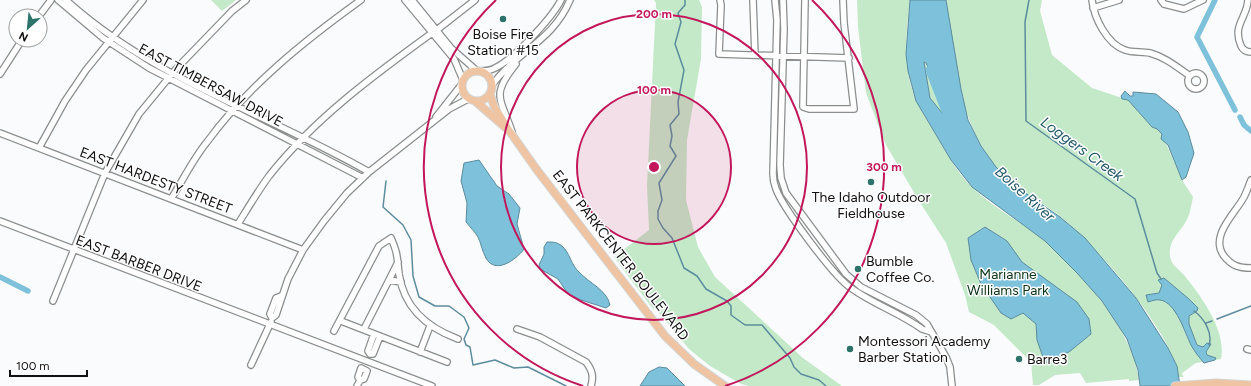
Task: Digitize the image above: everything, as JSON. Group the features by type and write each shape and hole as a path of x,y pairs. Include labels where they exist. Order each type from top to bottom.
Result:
{"main road":[{"path":"478,71 488,76 492,85 490,94 484,100 472,100 463,92 462,82 468,73 478,71"},
{"name":"EAST PARKCENTER BOULEVARD","path":"490,94 494,106 514,138 665,336 694,364 725,386"},
{"name":"EAST PARKCENTER BOULEVARD","path":"472,100 508,129"},
{"path":"1176,386 1233,383 1251,385"}],"street":[{"name":"EAST TIMBERSAW DRIVE","path":"58,0 82,22 170,76 232,111 363,178"},
{"name":"EAST TIMBERSAW DRIVE","path":"66,0 110,40"},
{"path":"40,148 65,101 110,40 143,0"},
{"path":"53,301 72,250 105,173 139,114 170,76 232,11 246,0"},
{"path":"171,199 206,142 232,111 262,80 306,40 360,0"},
{"path":"405,0 459,67 462,82 433,122"},
{"path":"412,0 438,30 451,48 478,71 492,69 501,64 534,35 561,0"},
{"path":"438,30 475,0"},
{"path":"492,85 503,72 524,55 556,24 570,0"},
{"path":"720,0 719,54 849,58"},
{"path":"753,0 755,55"},
{"path":"776,0 777,20 773,174 775,188 813,244 843,282 864,296 922,329 931,332"},
{"path":"783,0 784,16 780,165 781,178 786,193 839,266 853,281 868,291 916,315 927,324 946,357 952,386"},
{"path":"805,0 803,106 809,109 854,108 844,23 843,0"},
{"path":"1092,0 1093,8 1098,21 1116,46 1126,51 1149,53 1167,60 1190,76"},
{"path":"1093,8 1119,0"},
{"path":"1161,0 1164,4 1184,9 1203,0"},
{"path":"1249,1 1238,31 1242,48 1247,52 1251,52"},
{"path":"238,224 268,177 302,138 355,92 432,34"},
{"path":"0,74 17,48"},
{"path":"514,138 501,104 500,94 505,78 524,55"},
{"name":"EAST TIMBERSAW DRIVE","path":"170,76 237,106 369,172"},
{"path":"251,366 272,318 270,314 276,298 281,296 303,250 347,193 369,172 454,106 472,100"},
{"name":"EAST HARDESTY STREET","path":"0,133 303,250"},
{"path":"1251,180 1244,197 1224,228 1219,244 1222,253 1232,265 1251,268"},
{"name":"EAST BARBER DRIVE","path":"0,221 72,250 432,386"},
{"path":"334,331 341,321 379,246 391,238 399,260 401,282 411,304 420,317 430,326 458,340"},
{"path":"364,329 399,260"},
{"path":"389,280 401,282"},
{"path":"341,321 448,362"},
{"path":"420,352 430,326"},
{"path":"518,330 540,337 586,362 591,368 593,377 592,386"},
{"path":"358,383 361,368 364,369 370,354 373,354 377,335"}],"green space":[{"path":"211,0 236,0 222,11"},
{"path":"654,0 699,0 702,7 701,59 687,140 686,200 698,247 715,277 803,358 842,386 749,386 741,384 710,366 689,349 655,308 653,309 614,257 649,230 647,186 656,3"},
{"name":"Marianne Williams Park","path":"857,0 910,0 907,25 907,64 912,90 925,117 955,166 968,183 990,202 1035,233 1059,253 1104,303 1127,342 1135,361 1139,380 1129,381 1129,379 1086,383 1080,373 1055,375 1039,385 1033,385 1031,362 994,325 969,312 965,295 946,243 886,145 866,93 858,27"},
{"path":"946,0 1042,0 1040,11 1052,55 1092,88 1128,100 1152,127 1157,129 1162,134 1182,180 1193,197 1187,220 1172,242 1170,259 1198,293 1211,314 1220,337 1222,348 1221,359 1196,363 1182,373 1183,377 1179,377 1173,358 1148,314 1113,269 1062,218 1018,188 995,166 973,129 965,108 959,87 951,44"},
{"path":"924,61 947,106 950,119 947,119 930,98"}],"water":[{"path":"910,0 946,0 961,89 968,120 981,146 996,167 1018,188 1060,217 1085,238 1136,298 1168,348 1177,366 1180,386 1140,386 1138,370 1127,339 1102,301 1045,241 972,187 951,160 916,101 908,71 906,54","holes":["924,62 926,63 947,106 950,119 947,119 930,98"]},
{"path":"1125,91 1130,96 1133,96 1133,92 1156,94 1178,112 1188,132 1194,153 1186,177 1182,180 1168,145 1161,139 1162,134 1157,129 1152,127 1128,100 1122,99 1121,96"},
{"path":"479,160 497,186 509,194 520,208 517,224 524,249 511,261 500,266 490,263 486,258 478,237 466,222 467,203 461,181 464,163"},
{"path":"985,227 1007,241 1022,262 1077,302 1089,319 1091,334 1069,352 1045,363 1037,340 1036,324 1023,313 1011,319 1001,313 981,284 971,260 968,238"},
{"path":"547,242 555,242 565,249 576,269 602,291 610,305 606,308 568,294 558,279 540,269 539,265"},
{"path":"1164,278 1198,308 1197,311 1189,316 1189,324 1197,345 1203,347 1207,343 1211,344 1206,352 1207,355 1216,358 1215,360 1204,363 1202,361 1192,347 1171,306 1160,300 1148,302 1146,295 1159,293 1162,285 1158,280"},
{"path":"659,367 667,368 685,386 640,386 649,372"}],"waterway":[{"path":"685,0 685,5 678,13 681,22 675,44 684,70 678,102 679,114 670,125 672,136 670,146 676,156 659,183 662,200 658,211 658,219 663,228 672,238 684,268 697,276 706,289 727,301 731,306 731,315 745,325 762,325 790,358 794,367 801,374 819,380 826,386"},
{"name":"Loggers Creek","path":"1029,0 1025,22 1026,121 1135,199 1157,273 1161,279"},
{"path":"1215,0 1197,37 1235,110"},
{"name":"Boise River","path":"930,70 953,129"},
{"path":"1240,117 1244,125 1251,131"},
{"path":"386,181 383,207 403,225 411,240 413,276 419,297 435,306 449,306 464,317 469,328 464,339 466,345 470,347 473,365 495,360 514,368 528,367 566,386"},
{"path":"0,277 28,291"},
{"path":"1217,319 1251,306"},
{"name":"Loggers Creek","path":"1194,311 1207,326 1210,336 1209,345"},
{"name":"Loggers Creek","path":"1206,323 1212,321"}],"place":[{"name":"Boise Fire Station #15","path":"503,19"},
{"name":"The Idaho Outdoor Fieldhouse","path":"871,182"},
{"name":"Bumble Coffee Co.","path":"858,269"},
{"name":"Montessori Academy Barber Station","path":"850,349"},
{"name":"Barre3","path":"1019,359"}]}
